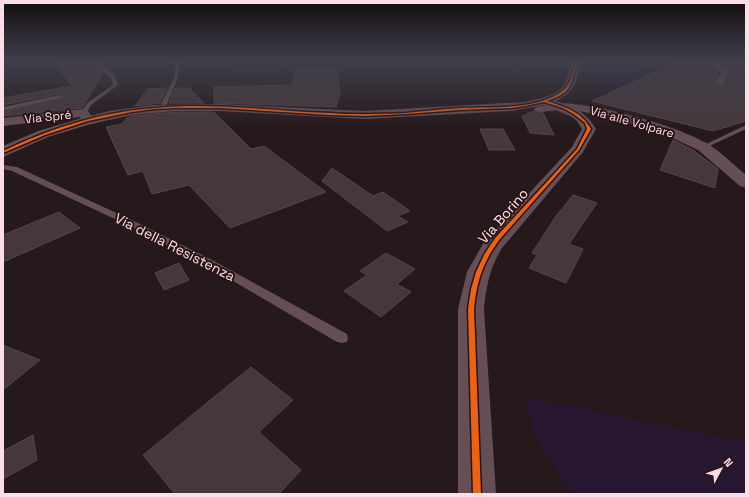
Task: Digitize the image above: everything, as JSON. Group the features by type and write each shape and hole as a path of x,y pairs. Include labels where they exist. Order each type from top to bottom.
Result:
{"street":[{"path":"542,105 561,94 570,86 571,83"},
{"path":"542,105 574,122 587,136"},
{"path":"3,152 87,117 164,106 364,115 517,106 558,106 573,112 587,122 589,129 587,136"},
{"name":"Via alle Volpare","path":"558,106 584,108 638,121 670,131 702,147 746,183"},
{"name":"Via Spré","path":"3,122 87,117"},
{"name":"Via Borino","path":"478,491 471,309 474,288 480,267 487,252 498,238 563,167 587,136"}],"lane":[{"path":"87,117 89,104 116,85 115,83"},
{"path":"164,106 174,83"},
{"name":"Via Spré","path":"3,110 44,99 59,97"},
{"path":"702,147 746,128"},
{"name":"Via della Resistenza","path":"3,167 14,169 141,228 208,262 342,338"}],"shaded area":[{"path":"617,83 639,83 638,87"},
{"path":"527,397 744,442 746,444 746,494 571,494 534,435"}],"building":[{"path":"70,83 97,83 82,108 3,116 3,112 63,98 63,96 59,94 3,105 3,98 72,86"},
{"path":"293,83 338,83 340,93 336,107 214,103 214,87 293,85"},
{"path":"631,83 714,83 717,86 724,86 726,83 746,83 746,121 713,131 592,101"},
{"path":"167,88 160,103 135,106 148,89"},
{"path":"175,88 189,88 204,103 169,103"},
{"path":"534,111 543,113 554,135 530,133 522,116"},
{"path":"176,112 214,112 251,149 264,146 326,192 230,228 189,185 152,194 143,171 128,175 106,127 122,124 127,118 132,116"},
{"path":"480,129 503,129 515,150 489,150"},
{"path":"673,140 693,150 718,169 715,188 660,170"},
{"path":"332,168 373,196 383,192 410,211 398,216 408,222 387,231 322,181"},
{"path":"573,195 597,203 569,244 583,249 566,283 529,268 537,255 532,253 556,216"},
{"path":"59,212 80,228 3,262 3,235"},
{"path":"386,253 415,269 397,284 411,292 381,317 344,291 367,275 360,271"},
{"path":"179,263 189,280 164,290 155,273"},
{"path":"3,345 40,360 3,390"},
{"path":"251,367 293,400 259,432 301,470 279,494 175,494 143,455"},
{"path":"33,435 37,460 3,479 3,451"}],"cycle path":[{"path":"3,152 43,134 87,120 154,108 220,107 330,114 406,114 459,109 525,106 538,103 561,94 571,83"},
{"path":"477,494 471,309 478,272 486,255 498,238 578,149 589,129 582,118 570,110 544,101"}]}
